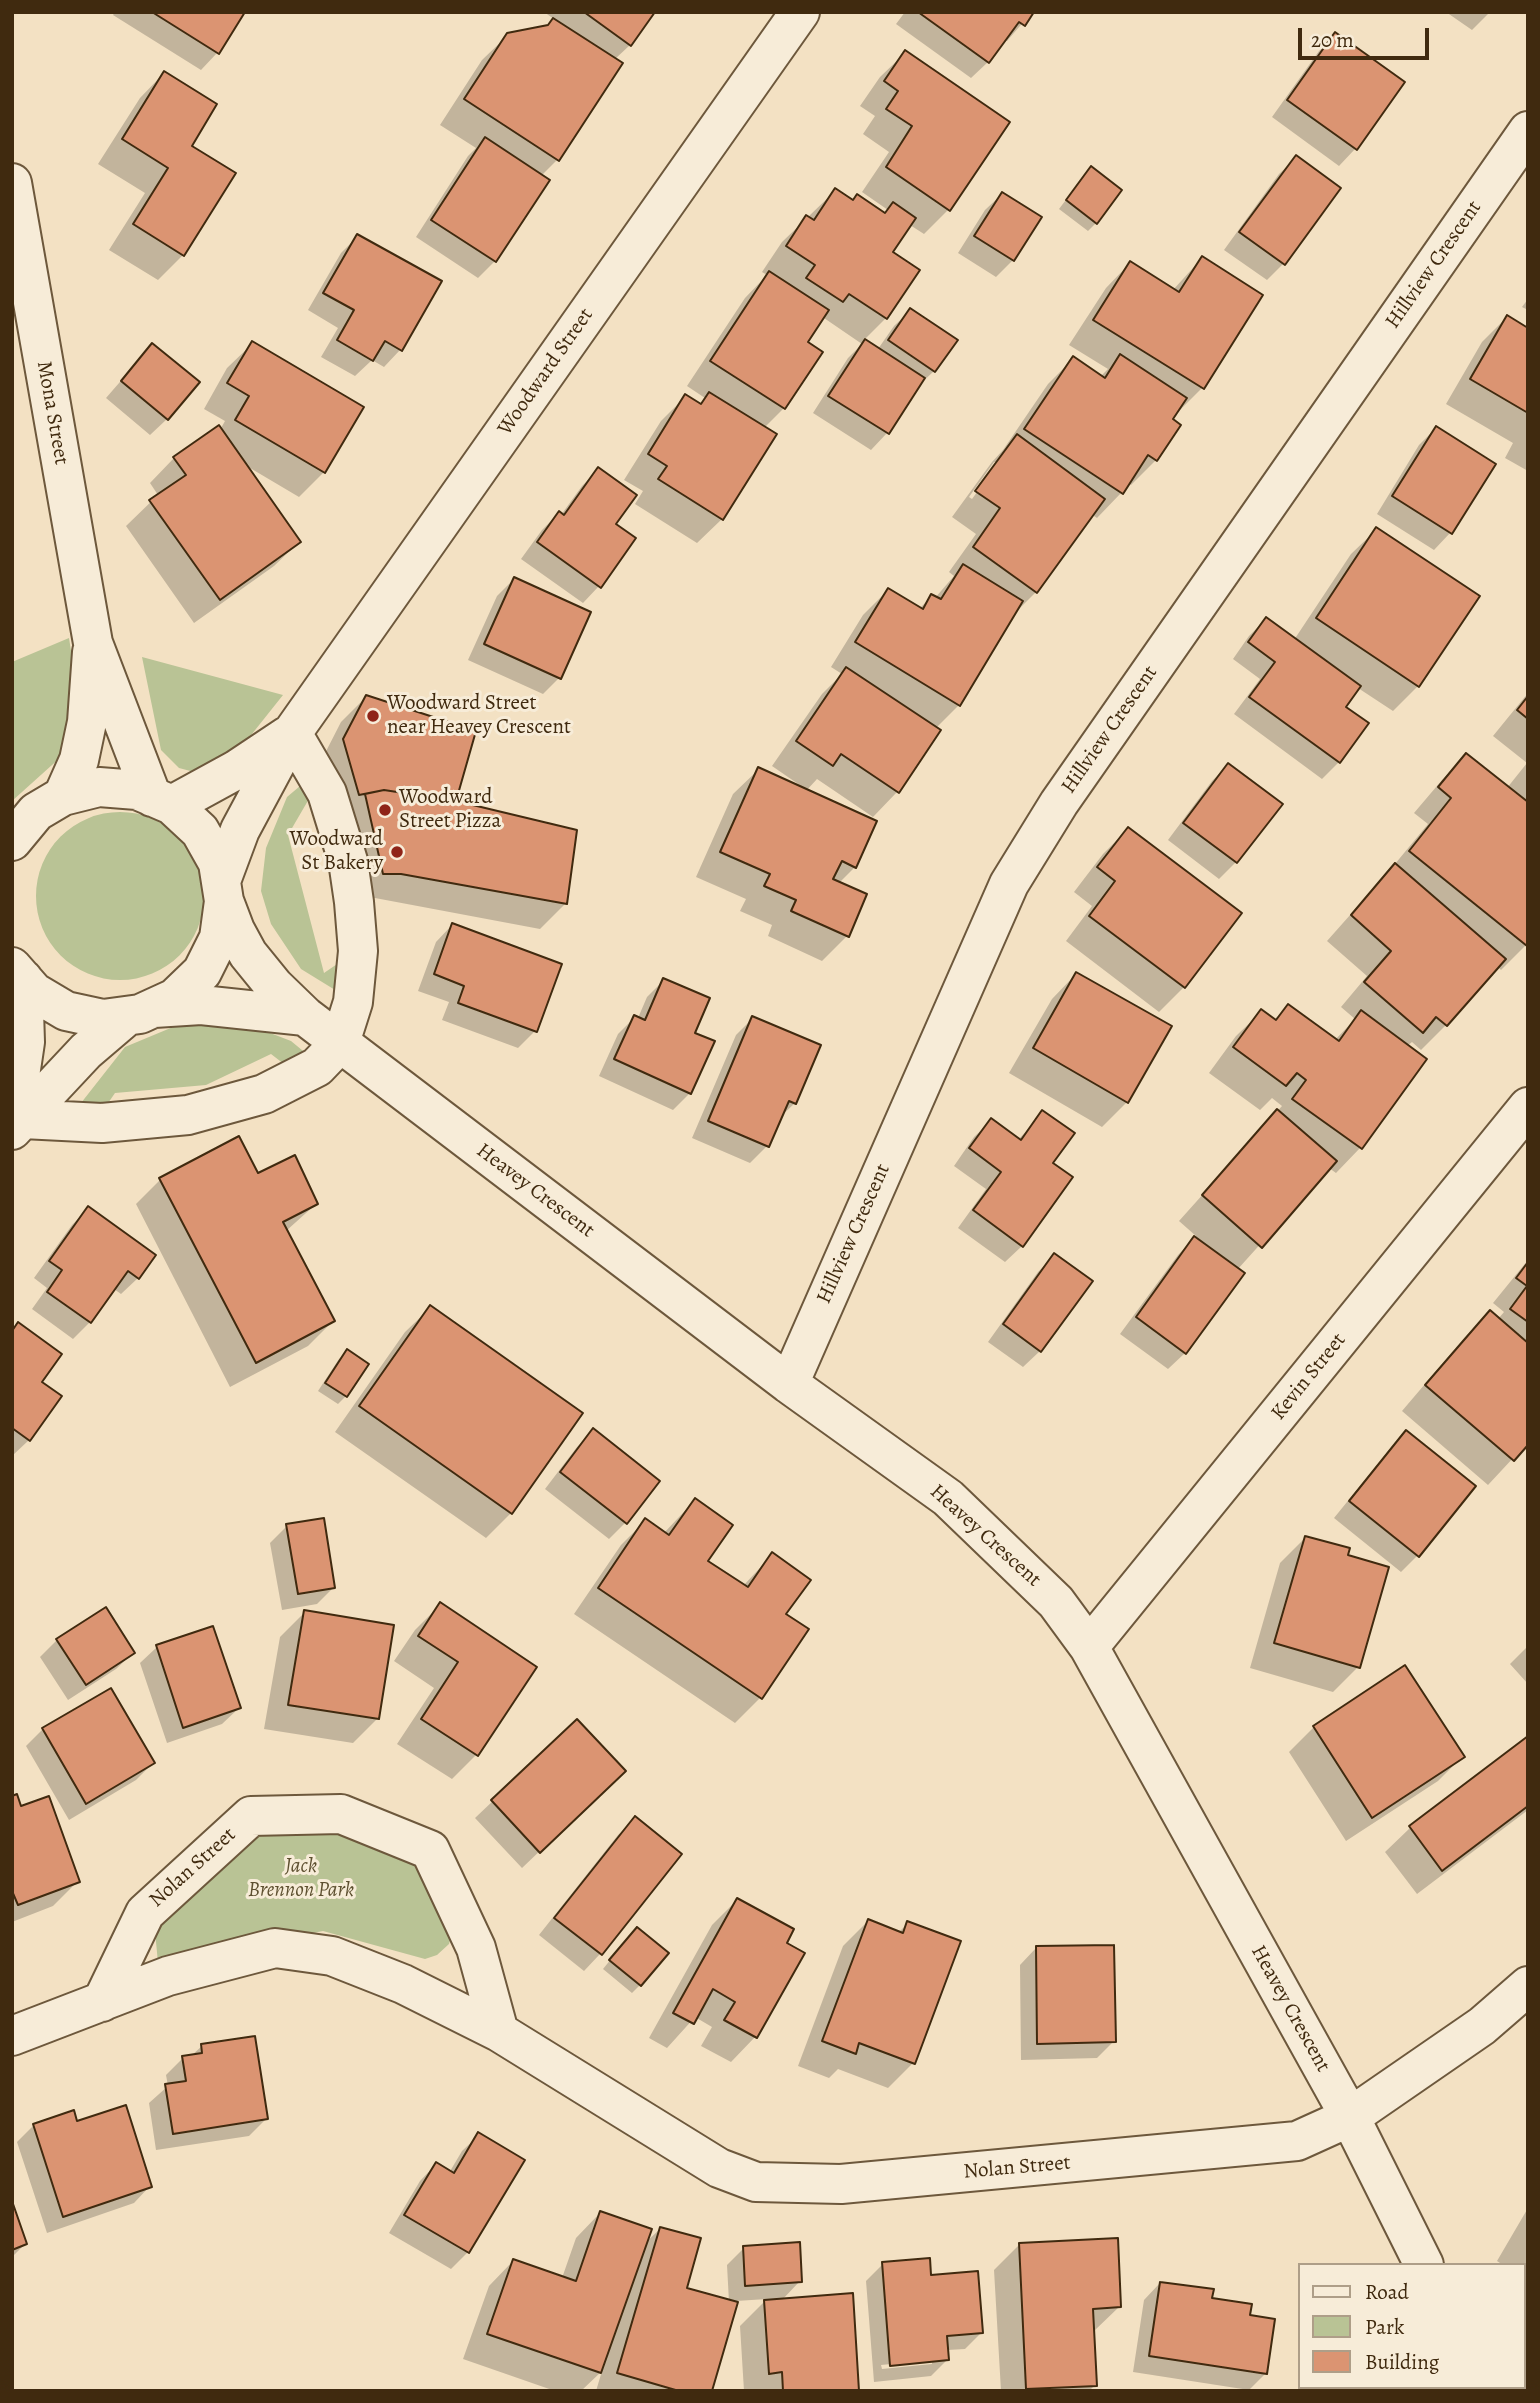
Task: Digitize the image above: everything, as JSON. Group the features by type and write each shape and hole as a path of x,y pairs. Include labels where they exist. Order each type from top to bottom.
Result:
{"street":[{"name":"Woodward Street","path":"223,891 240,831 292,733 800,12"},
{"name":"Hillview Crescent","path":"789,1384 1009,884 1059,803 1528,131"},
{"name":"Mona Street","path":"12,183 93,643 162,801"},
{"name":"Mona Street","path":"63,796 79,760 86,722 93,643"},
{"name":"Woodward Street","path":"162,801 236,770 292,733"},
{"path":"16,1116 102,1123 188,1115 264,1094 317,1068 340,1042 353,1002 358,951 348,861 327,793 292,733"},
{"path":"13,837 36,812 63,796 99,787 137,790 162,801"},
{"name":"Heavey Crescent","path":"162,801 200,831 218,863 235,930 248,954 274,986 305,1016 789,1384 948,1497 1056,1602 1089,1647 1350,2117 1423,2263"},
{"path":"16,1116 86,1051 140,1012 175,998 202,972 219,938 223,891"},
{"path":"16,1116 25,1042 18,973"},
{"path":"18,973 34,992 66,1011 103,1019 201,1005 305,1016"},
{"name":"Kevin Street","path":"1089,1647 1528,1107"},
{"name":"Nolan Street","path":"102,2002 145,1913 251,1816 341,1814 430,1850 476,1948 499,2032"},
{"name":"Nolan Street","path":"12,2036 168,1976 275,1948 332,1956 404,1984 499,2032 719,2168 756,2182 841,2184 1297,2141 1350,2117 1482,2026 1528,1986"}],"green space":[{"path":"69,638 79,701 72,747 12,801 12,662"},
{"path":"142,657 283,695 244,744 198,773 179,768 161,750"},
{"path":"306,781 313,792 288,835 324,973 343,960 340,993 301,969 271,924 261,891 266,848 287,797"},
{"path":"120,812 152,818 180,836 198,864 204,896 198,928 180,956 152,974 120,980 88,974 60,956 42,928 36,896 42,864 60,836 88,818"},
{"path":"218,1020 252,1026 291,1041 314,1060 284,1064 271,1054 206,1085 115,1093 104,1109 81,1103 125,1047 173,1027"},
{"name":"Jack Brennon Park","path":"331,1824 420,1857 456,1919 449,1944 437,1955 425,1959 323,1931 158,1963 155,1931 202,1870 261,1832"}],"building":[{"path":"152,12 245,12 219,54"},
{"path":"584,12 655,12 631,46"},
{"path":"918,12 1034,12 1025,26 1019,22 989,63"},
{"path":"553,18 623,63 559,161 464,99 507,33 548,25"},
{"path":"1335,32 1405,82 1357,150 1287,100"},
{"path":"905,50 1010,122 950,211 886,167 912,126 886,109 898,91 884,81"},
{"path":"164,71 217,104 192,146 236,173 184,256 133,224 168,168 122,139"},
{"path":"485,137 550,180 496,262 431,220"},
{"path":"1296,155 1341,188 1285,265 1239,232"},
{"path":"1091,166 1122,190 1097,224 1066,200"},
{"path":"835,188 853,200 857,194 885,213 893,202 916,218 893,252 920,270 887,319 849,294 843,302 806,278 815,265 786,246 806,215 814,220"},
{"path":"1002,192 1042,217 1014,261 974,236"},
{"path":"357,234 442,281 402,351 385,341 373,361 337,340 354,310 323,293"},
{"path":"1202,256 1263,295 1204,389 1093,320 1130,261 1179,292"},
{"path":"769,271 829,310 808,342 823,352 785,409 710,361"},
{"path":"910,308 958,340 935,372 888,340"},
{"path":"1507,315 1528,328 1528,413 1470,379"},
{"path":"865,339 925,378 889,434 828,396"},
{"path":"252,341 364,407 325,473 235,420 249,396 227,383"},
{"path":"152,343 200,382 168,420 121,381"},
{"path":"1120,354 1187,398 1173,419 1181,425 1157,461 1148,455 1123,494 1024,429 1073,356 1105,378"},
{"path":"709,392 777,434 723,520 658,479 667,466 648,454 685,394 701,404"},
{"path":"219,425 301,542 220,600 149,500 186,475 173,457"},
{"path":"1436,426 1496,464 1452,534 1392,496"},
{"path":"1017,434 1105,499 1037,593 973,547 1000,508 975,491"},
{"path":"598,467 637,495 616,524 636,538 601,588 537,542 559,511 564,515"},
{"path":"1376,527 1480,596 1419,687 1316,618"},
{"path":"963,564 1023,601 960,706 855,642 888,588 923,609 931,594 941,599"},
{"path":"514,577 591,612 561,679 484,644"},
{"path":"1266,617 1361,686 1346,707 1369,723 1340,763 1249,697 1275,662 1248,642"},
{"path":"846,667 941,730 899,793 841,754 833,766 796,741"},
{"path":"366,695 476,731 456,801 384,790 359,795 343,739"},
{"path":"1528,696 1528,719 1517,710"},
{"path":"1466,753 1528,802 1527,946 1409,851 1451,798 1438,787"},
{"path":"1228,763 1283,804 1237,863 1183,823"},
{"path":"758,767 877,821 856,868 842,861 833,879 867,894 849,937 791,911 796,900 764,886 770,874 720,852"},
{"path":"384,790 456,801 577,830 567,904 401,874 383,874 365,794"},
{"path":"1128,827 1242,913 1185,988 1089,916 1115,881 1097,867"},
{"path":"1395,863 1506,959 1447,1026 1436,1017 1423,1033 1364,982 1391,951 1351,915"},
{"path":"452,923 562,964 537,1032 458,1003 464,986 434,974"},
{"path":"1076,972 1172,1026 1128,1103 1033,1048"},
{"path":"663,978 710,998 695,1033 715,1041 691,1094 614,1059 634,1015 645,1020"},
{"path":"1288,1004 1339,1041 1361,1010 1427,1059 1362,1149 1292,1099 1306,1080 1297,1073 1286,1086 1233,1047 1261,1009 1276,1020"},
{"path":"752,1016 821,1045 796,1104 789,1101 769,1147 708,1121"},
{"path":"1277,1109 1337,1161 1262,1248 1202,1195"},
{"path":"1042,1110 1075,1133 1053,1163 1073,1177 1023,1247 973,1210 1001,1172 969,1148 991,1118 1021,1140"},
{"path":"239,1136 258,1173 295,1155 318,1204 283,1222 335,1321 256,1363 159,1178"},
{"path":"88,1206 156,1255 139,1279 128,1271 91,1323 47,1292 62,1270 49,1261"},
{"path":"1194,1236 1245,1273 1186,1354 1136,1317"},
{"path":"1054,1253 1093,1281 1041,1352 1003,1324"},
{"path":"1528,1262 1528,1322 1510,1309 1527,1286 1516,1278"},
{"path":"430,1305 583,1413 512,1514 359,1406"},
{"path":"1490,1310 1528,1343 1528,1445 1514,1461 1425,1385"},
{"path":"18,1322 62,1354 42,1382 62,1396 30,1441 12,1428 12,1331"},
{"path":"347,1349 369,1364 347,1397 325,1383"},
{"path":"593,1428 660,1481 627,1524 560,1472"},
{"path":"1406,1430 1476,1486 1419,1557 1349,1501"},
{"path":"695,1498 733,1525 708,1561 748,1587 772,1552 811,1580 786,1614 809,1629 762,1699 598,1588 645,1518 669,1535"},
{"path":"324,1518 335,1588 298,1594 286,1524"},
{"path":"1305,1536 1350,1548 1348,1555 1389,1567 1360,1668 1274,1643"},
{"path":"440,1602 537,1667 478,1756 421,1719 458,1662 418,1636"},
{"path":"106,1607 135,1653 86,1685 56,1639"},
{"path":"304,1610 394,1625 379,1719 288,1705"},
{"path":"213,1626 241,1708 183,1728 156,1645"},
{"path":"1405,1665 1465,1757 1372,1818 1313,1726"},
{"path":"111,1688 155,1763 86,1804 42,1728"},
{"path":"577,1719 626,1771 540,1853 491,1800"},
{"path":"1528,1736 1528,1806 1442,1871 1409,1826"},
{"path":"17,1794 21,1806 49,1796 80,1882 18,1905 12,1891 12,1796"},
{"path":"635,1816 682,1854 602,1955 554,1918"},
{"path":"737,1898 794,1929 787,1943 805,1953 757,2038 724,2020 735,2002 713,1989 694,2024 673,2013"},
{"path":"868,1919 903,1933 907,1921 961,1941 915,2064 859,2043 856,2054 822,2041"},
{"path":"637,1927 669,1953 641,1986 609,1960"},
{"path":"1114,1945 1116,2042 1037,2044 1036,1946"},
{"path":"255,2036 268,2119 173,2134 165,2084 186,2081 182,2056 202,2053 201,2044"},
{"path":"126,2105 152,2187 63,2217 33,2124 74,2110 77,2121"},
{"path":"478,2132 525,2160 469,2253 404,2215 436,2162 454,2173"},
{"path":"12,2201 27,2244 12,2250"},
{"path":"600,2211 652,2229 601,2373 487,2334 513,2259 576,2281"},
{"path":"660,2227 701,2238 687,2288 738,2302 712,2391 679,2391 617,2373"},
{"path":"1118,2238 1121,2307 1093,2309 1097,2386 1026,2389 1019,2243"},
{"path":"800,2242 802,2282 745,2286 743,2246"},
{"path":"930,2258 931,2275 978,2271 983,2333 947,2336 949,2360 890,2366 882,2262"},
{"path":"1160,2282 1214,2289 1212,2298 1252,2304 1250,2315 1275,2319 1267,2374 1149,2356"},
{"path":"853,2293 859,2391 783,2391 782,2372 769,2374 764,2300"},
{"path":"1304,2389 1396,2389 1395,2391"}],"place":[{"name":"Woodward Street near Heavey Crescent","path":"373,716"},
{"name":"Woodward Street Pizza","path":"385,810"},
{"name":"Woodward St Bakery","path":"397,852"}]}
